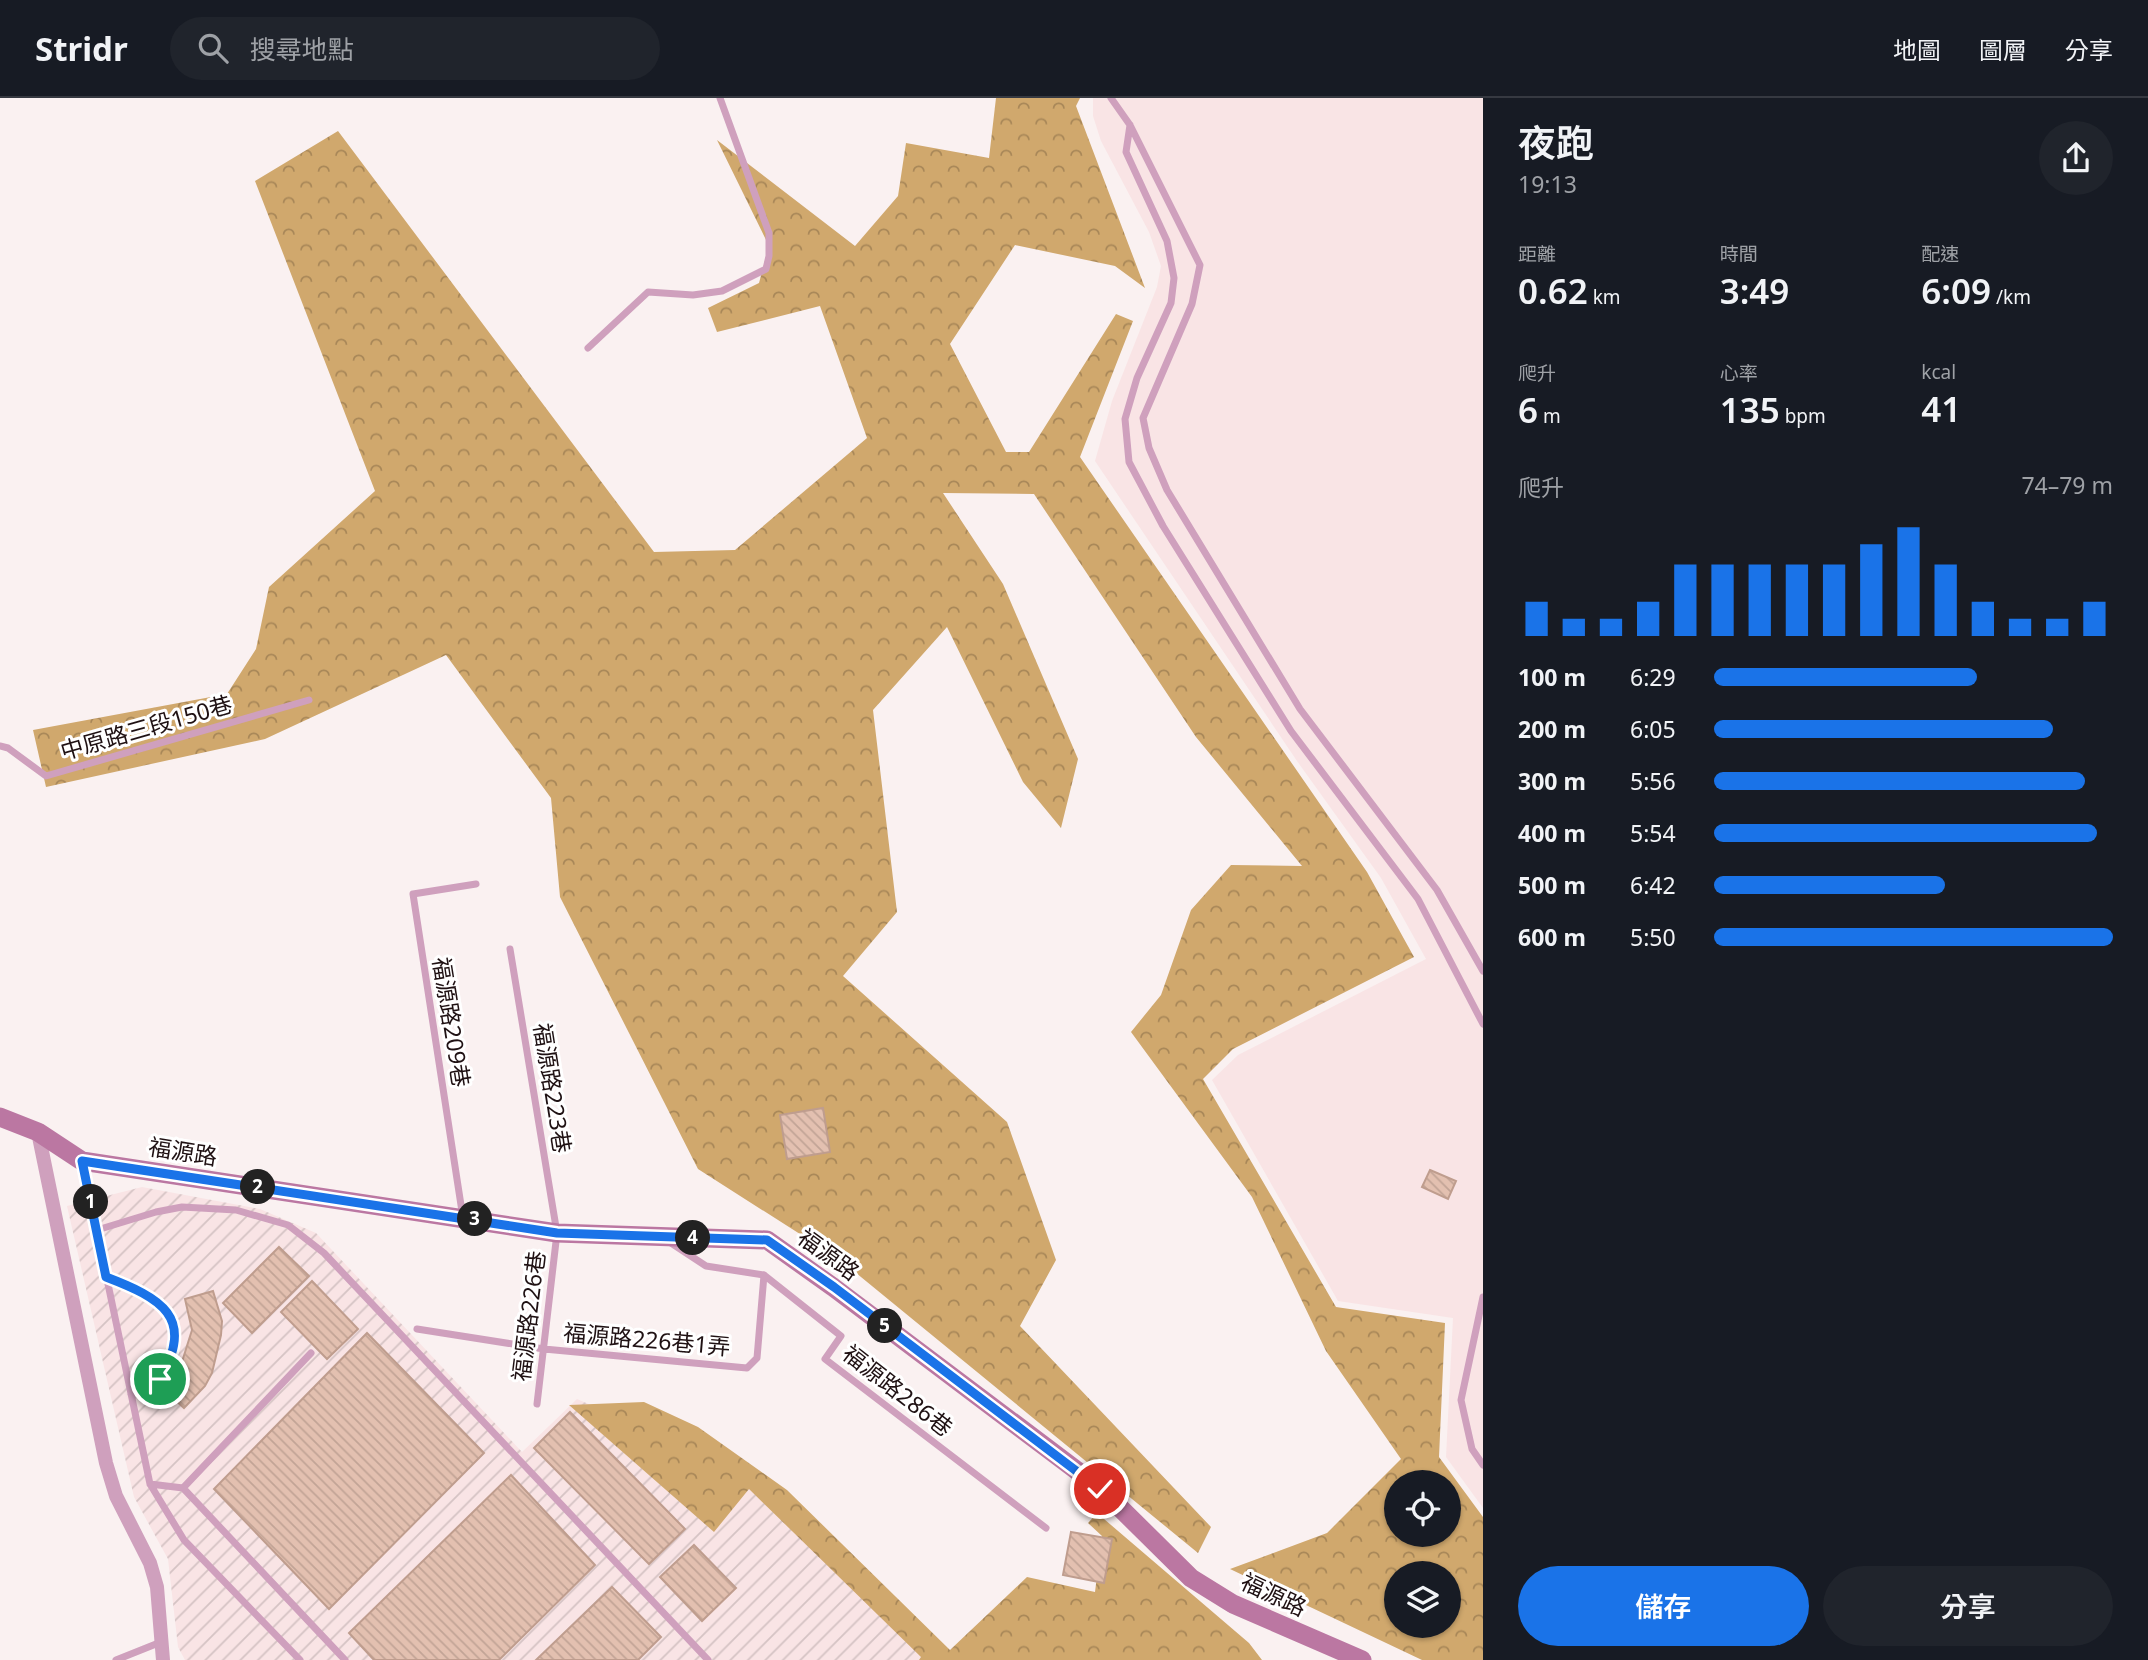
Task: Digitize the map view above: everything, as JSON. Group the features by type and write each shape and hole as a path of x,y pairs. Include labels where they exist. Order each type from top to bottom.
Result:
{"street":[{"name":"福源路","path":"0,1117 38,1132 82,1161 557,1233 767,1240 834,1287 1100,1489 1191,1578 1233,1604 1362,1660"},
{"path":"38,1132 106,1463 116,1496 150,1563 157,1587 163,1660"}],"lane":[{"path":"588,348 648,292 693,295 722,291 766,269 769,233 720,98"},
{"path":"1111,98 1130,125 1200,265 1192,304 1143,418 1149,449 1167,491 1300,709 1437,890 1483,971"},
{"path":"1130,125 1126,152 1167,241 1174,278 1171,303 1137,378 1125,419 1129,462 1163,526 1291,731 1418,899 1483,1024"},
{"name":"中原路三段150巷","path":"0,746 8,748 46,776 309,700"},
{"name":"福源路209巷","path":"463,1217 413,894 476,884"},
{"name":"福源路223巷","path":"510,949 557,1233"},
{"path":"82,1161 150,1484 184,1540 300,1660"},
{"path":"97,1230 182,1207 236,1210 288,1225 324,1254 708,1660"},
{"name":"福源路226巷","path":"537,1404 557,1233"},
{"path":"662,1237 706,1266 764,1275"},
{"name":"福源路226巷1弄","path":"417,1329 544,1349 747,1367 757,1358 764,1275"},
{"name":"福源路286巷","path":"764,1275 841,1336 825,1359 1046,1528"},
{"path":"106,1277 141,1290 166,1310 176,1333 173,1357 160,1379 131,1394"},
{"path":"1483,1297 1461,1400 1472,1448 1483,1465"},
{"path":"183,1488 311,1353"},
{"path":"150,1484 183,1488 345,1660"},
{"path":"116,1660 162,1642"}],"shaded area":[{"path":"1093,98 1483,98 1483,1508 1461,1478 1461,1470 1455,1470 1446,1457 1453,1318 1338,1301 1212,1080 1238,1055 1426,959 1381,878 1297,761 1095,461 1112,401 1157,287 1161,266 1149,232 1101,141 1093,116"},
{"path":"142,1187 260,1209 316,1233 522,1452 577,1399 752,1475 947,1660 185,1660 178,1647 168,1559 134,1497 67,1206"}],"green space":[{"path":"996,98 1080,98 1076,106 1145,288 1115,266 1015,245 950,344 1006,452 1029,452 1116,314 1133,321 1080,457 1367,872 1414,957 1233,1049 1203,1079 1336,1307 1445,1323 1439,1457 1449,1470 1390,1470 1401,1459 1326,1351 1252,1197 1131,1032 1161,995 1191,910 1231,865 1302,866 1196,737 1034,494 943,493 1003,584 1078,759 1061,828 1023,782 947,627 873,710 897,912 843,976 1007,1122 1056,1260 1020,1326 1211,1527 1198,1553 839,1259 698,1169 560,897 551,798 446,655 265,739 46,787 33,730 227,694 256,649 269,587 375,491 255,181 338,131 654,552 735,550 867,438 820,306 717,332 708,308 759,283 769,246 717,140 855,246 898,196 906,143 989,158"},
{"path":"644,1402 698,1427 787,1490 950,1650 1027,1577 1095,1592 1102,1536 1088,1523 1097,1513 1249,1643 1262,1660 919,1660 921,1657 749,1489 714,1532 569,1405"},
{"path":"1384,1476 1384,1547 1461,1547 1461,1487 1483,1517 1483,1660 1422,1660 1230,1569 1327,1533"}],"building":[{"path":"823,1108 830,1152 787,1159 780,1115"},
{"path":"1430,1170 1456,1181 1448,1199 1422,1187"},
{"path":"279,1247 309,1276 252,1333 223,1303"},
{"path":"312,1281 358,1329 327,1359 281,1312"},
{"path":"213,1291 222,1321 212,1373 205,1386 184,1408 161,1387 181,1365 192,1330 185,1299"},
{"path":"367,1333 484,1453 329,1609 214,1489"},
{"path":"570,1412 685,1529 649,1564 534,1448"},
{"path":"511,1475 595,1565 499,1660 374,1660 349,1633"},
{"path":"1071,1532 1112,1539 1104,1583 1063,1575"},
{"path":"694,1545 736,1588 702,1621 660,1577"},
{"path":"612,1587 661,1637 638,1660 536,1660"}],"route":[{"path":"160,1379 173,1357 176,1333 166,1310 141,1290 106,1277 82,1161 557,1233 767,1240 834,1287 1100,1489"}]}
